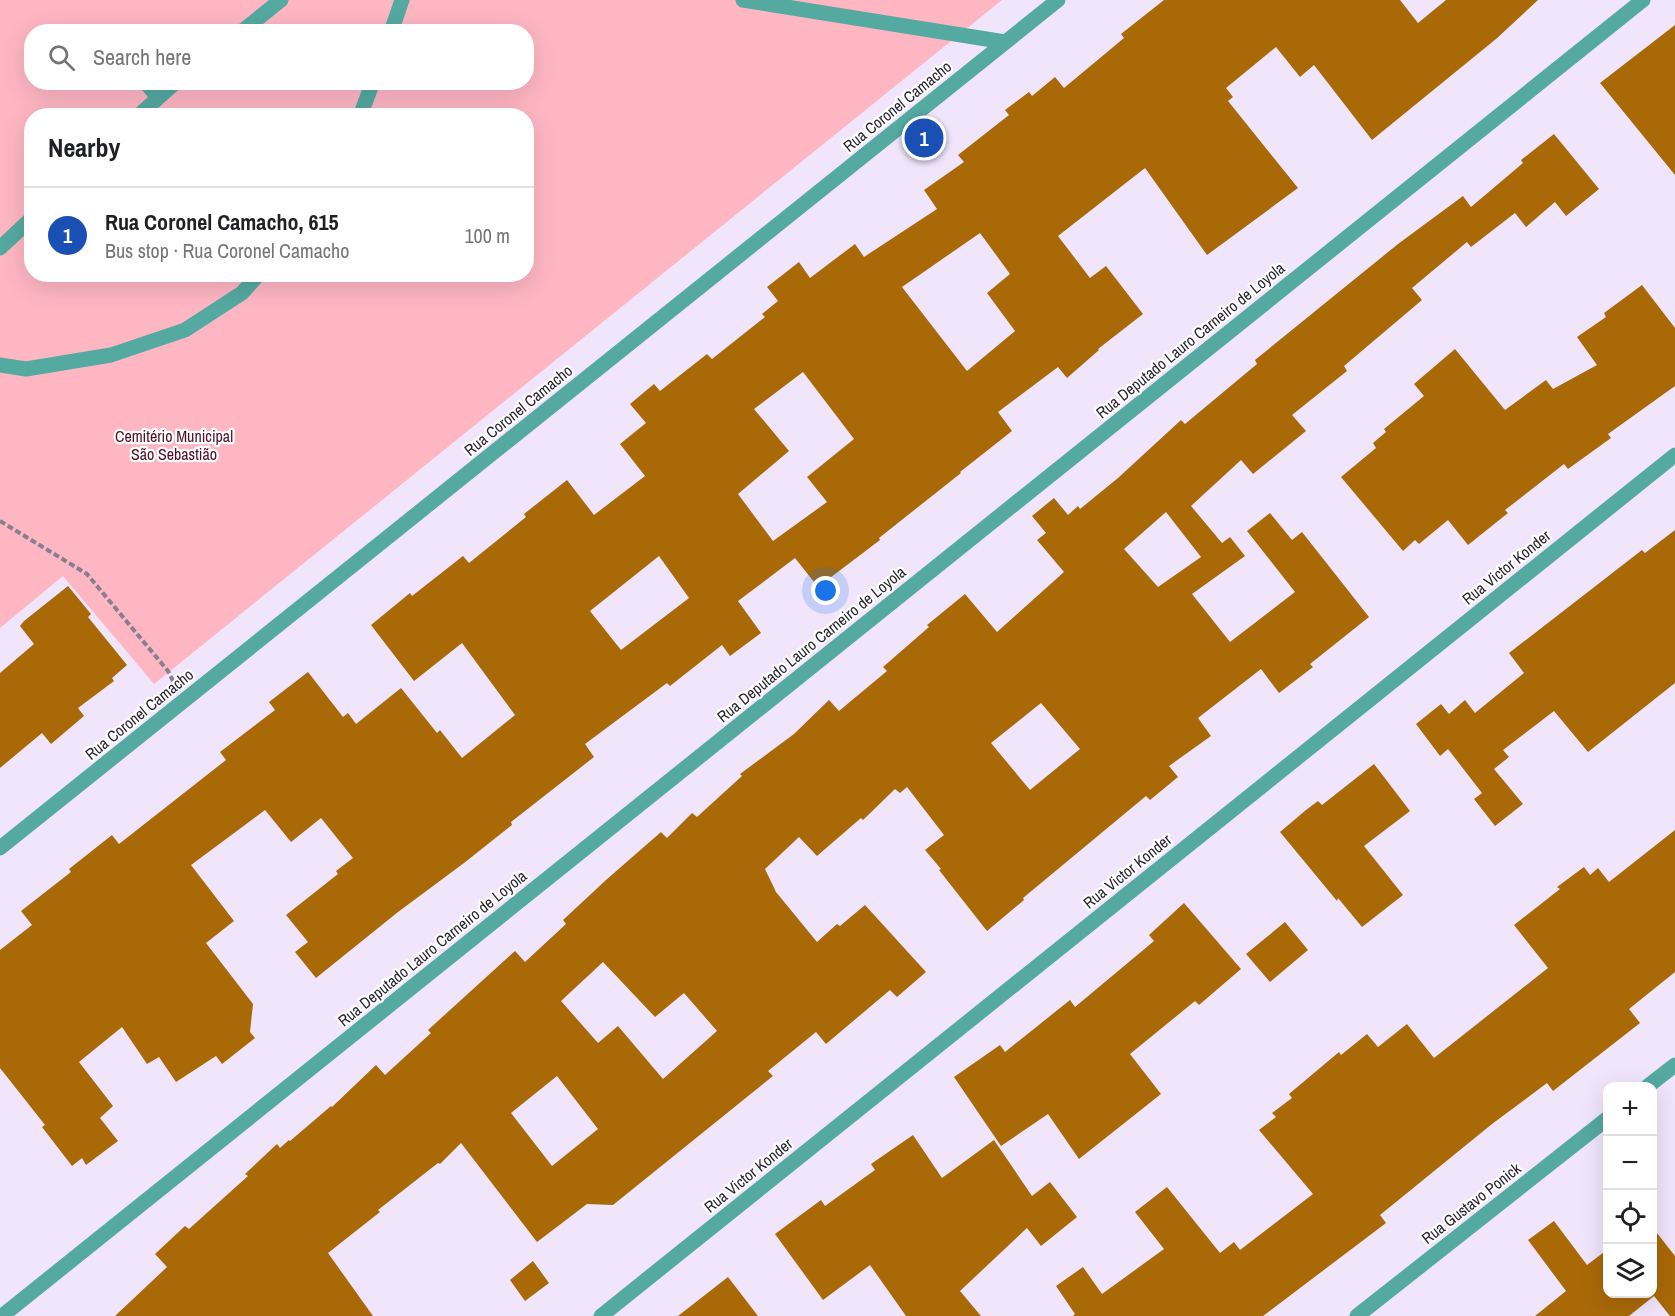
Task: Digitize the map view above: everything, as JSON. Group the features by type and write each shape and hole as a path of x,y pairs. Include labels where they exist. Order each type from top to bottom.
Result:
{"street":[{"path":"251,24 281,0"},
{"path":"394,24 402,0"},
{"path":"743,0 1005,42"},
{"name":"Rua Coronel Camacho","path":"0,848 1058,0"},
{"name":"Rua Deputado Lauro Carneiro de Loyola","path":"2,1316 1643,0"},
{"path":"152,90 158,97"},
{"path":"146,108 166,90"},
{"path":"363,108 370,90"},
{"path":"0,248 24,226"},
{"path":"0,365 26,369 111,355 185,330 242,293 252,282"},
{"name":"Rua Victor Konder","path":"601,1316 1675,455"},
{"path":"1653,1082 1675,1065"},
{"name":"Rua Gustavo Ponick","path":"1357,1316 1603,1122"}],"path":[{"path":"0,520 87,574 168,671 185,700"}],"green space":[{"name":"Cemitério Municipal São Sebastião","path":"0,0 1002,0 154,684 63,576 0,628"}],"building":[{"path":"1164,0 1400,0 1418,23 1446,0 1538,0 1496,39 1372,140 1314,65 1300,77 1276,47 1226,88 1233,97 1228,101 1298,188 1207,255 1145,168 1058,236 1090,278 1106,266 1143,314 1098,349 1067,378 1058,367 998,412 1012,431 879,538 880,540 818,587 795,558 738,601 761,633 730,656 722,645 670,686 667,683 585,744 594,757 511,822 512,825 316,978 295,952 308,942 286,915 338,874 336,871 353,858 321,818 291,842 265,810 191,865 234,921 206,943 253,1004 250,1032 255,1038 222,1064 216,1056 176,1082 159,1057 147,1064 122,1027 79,1062 113,1106 100,1118 118,1141 86,1165 82,1158 72,1166 42,1127 45,1125 0,1068 0,950 32,925 21,911 71,872 69,869 112,835 119,844 226,760 220,752 275,710 269,702 308,672 343,717 348,713 356,724 401,688 437,733 440,730 462,758 515,715 462,643 414,681 371,625 410,593 412,596 463,556 469,563 526,517 524,514 567,480 594,515 645,476 620,444 646,423 630,404 654,384 660,391 707,354 712,359 765,317 762,314 778,301 767,287 799,262 810,278 855,244 864,257 937,209 924,190 964,162 958,155 1009,115 1005,110 1029,92 1032,96 1055,77 1064,88 1124,38 1121,34","holes":["980,233 1010,274 987,293 1015,331 967,371 902,287","803,372 854,439 807,477 827,502 773,541 738,494 789,451 754,409","659,556 689,598 621,650 590,611"]},
{"path":"1675,25 1675,175 1600,83"},
{"path":"1554,134 1599,189 1566,216 1555,202 1526,227 1515,213 1471,247 1467,242 1412,288 1422,300 1344,366 1347,371 1292,415 1306,431 1253,474 1241,460 1191,506 1222,543 1230,537 1245,556 1192,594 1230,642 1295,592 1247,531 1270,513 1292,540 1302,532 1369,617 1310,664 1313,667 1279,693 1261,669 1198,718 1211,736 1169,766 1178,777 1150,800 1146,796 1023,898 1024,900 987,931 925,850 944,835 907,787 900,793 895,789 863,820 861,818 817,856 799,837 765,869 776,892 817,942 837,924 840,926 865,905 926,972 897,997 890,990 826,1044 816,1032 768,1071 773,1076 613,1205 587,1204 537,1242 461,1143 440,1164 438,1163 378,1210 380,1212 328,1253 373,1316 115,1316 167,1267 155,1254 185,1226 189,1229 248,1176 245,1174 277,1144 280,1148 290,1141 332,1107 376,1065 385,1075 431,1033 428,1030 515,951 525,962 566,924 563,920 661,832 667,838 692,813 697,817 742,776 740,774 794,734 829,700 839,711 887,671 883,667 929,627 927,625 965,594 997,632 1064,572 1037,540 1046,533 1032,516 1054,498 1068,515 1078,506 1080,509 1118,478 1181,420 1185,424 1257,364 1255,360 1398,244 1463,196 1471,207 1523,163 1521,160","holes":["1166,512 1201,557 1158,587 1124,549","1041,703 1080,749 1030,790 991,743","603,962 655,1017 684,993 717,1031 663,1079 618,1026 598,1043 561,1001","557,1076 598,1129 552,1166 511,1113"]},
{"path":"1642,285 1675,328 1675,386 1608,434 1611,438 1568,469 1564,464 1505,510 1508,513 1468,545 1448,520 1419,544 1415,540 1403,551 1341,477 1376,448 1373,443 1386,432 1384,429 1424,396 1414,384 1455,349 1505,410 1546,380 1553,389 1597,365 1577,337 1606,317 1604,313"},
{"path":"1675,530 1675,683 1588,752 1554,711 1503,750 1509,757 1494,769 1523,804 1495,826 1474,799 1482,793 1448,749 1440,756 1416,724 1441,704 1449,714 1465,700 1475,713 1524,673 1509,653 1642,550 1645,553"},
{"path":"68,586 91,614 88,617 127,665 112,678 114,681 78,708 84,716 51,744 42,733 0,768 0,673 34,644 20,626"},
{"path":"1374,764 1410,811 1364,846 1403,895 1362,927 1338,898 1337,901 1280,832 1318,801 1322,805"},
{"path":"1675,830 1675,972 1629,1009 1640,1023 1553,1091 1547,1083 1492,1124 1380,1215 1386,1223 1263,1316 1073,1316 1075,1314 1056,1286 1083,1267 1102,1294 1164,1249 1135,1212 1167,1187 1220,1253 1234,1242 1240,1250 1313,1194 1259,1130 1276,1117 1272,1113 1292,1098 1289,1094 1339,1052 1341,1055 1367,1034 1378,1047 1407,1024 1434,1058 1548,968 1514,925 1560,889 1557,887 1584,867 1590,875 1598,868 1609,882"},
{"path":"1184,903 1241,969 1199,1005 1195,1001 1130,1054 1161,1094 1079,1159 1048,1114 1001,1146 954,1077 1000,1045 1005,1052 1070,1000 1075,1007 1154,941 1149,935"},
{"path":"1285,922 1308,950 1270,982 1246,954"},
{"path":"913,1135 942,1178 994,1140 1032,1196 1050,1182 1077,1217 1041,1246 1027,1228 960,1291 981,1316 906,1316 870,1265 823,1300 775,1234 821,1200 825,1206 875,1170 871,1164"},
{"path":"1554,1221 1587,1265 1603,1253 1603,1298 1652,1298 1629,1316 1535,1316 1566,1291 1528,1240"},
{"path":"1657,1233 1675,1256 1675,1316 1670,1316 1656,1298"},
{"path":"533,1261 549,1283 525,1301 510,1280"},
{"path":"728,1277 758,1316 678,1316"}],"place":[{"name":"Rua Coronel Camacho, 615","path":"924,138"}]}
